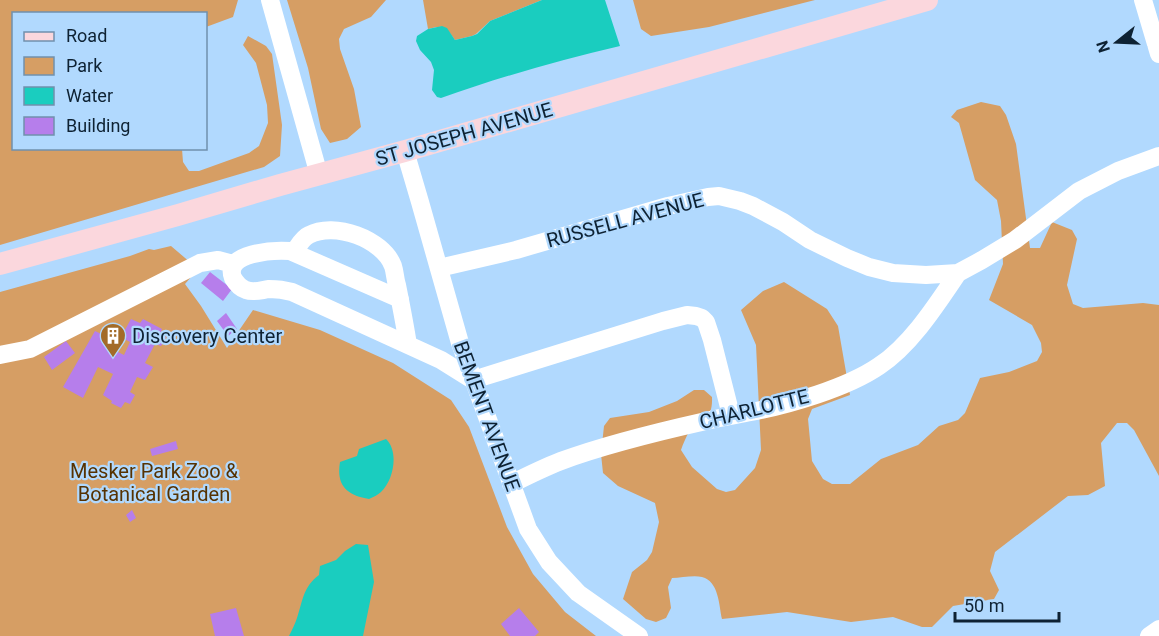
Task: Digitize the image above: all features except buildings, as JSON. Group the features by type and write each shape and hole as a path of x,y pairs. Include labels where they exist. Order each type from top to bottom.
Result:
{"main road":[{"name":"ST JOSEPH AVENUE","path":"0,264 405,151 927,0"}],"street":[{"path":"270,0 319,175"},
{"path":"1143,0 1159,54"},
{"name":"BEMENT AVENUE","path":"405,151 460,343 528,529 549,562 578,593 639,636"},
{"name":"RUSSELL AVENUE","path":"439,268 516,250 668,206 719,196 753,206 810,240 869,267 893,273 926,275 958,273 1015,240 1079,190 1118,171 1159,156"},
{"path":"294,252 306,236 318,231 332,230 347,231 385,252 393,266 408,345"},
{"path":"400,299 294,252 275,250 238,259 231,271 233,278 241,288 292,292 441,360 473,380 663,321 687,315 696,316 706,322 731,415"},
{"path":"0,355 30,349 200,263 218,260 233,264"},
{"name":"CHARLOTTE","path":"511,484 563,460 617,443 731,415 761,410 804,398 861,377 894,354 915,332 958,273"},
{"path":"1149,636 1159,629"}],"green space":[{"path":"0,0 238,0 233,17 207,27 207,12 12,12 12,150 182,150 183,162 189,171 199,171 249,153 259,146 268,123 267,105 256,63 243,45 248,36 266,46 272,54 282,125 280,156 264,167 0,245"},
{"path":"287,0 386,0 371,17 344,29 339,39 340,49 354,89 361,127 347,139 330,143 321,129 308,68"},
{"path":"423,0 542,0 490,21 472,36 455,40 444,27 428,29"},
{"path":"633,0 815,0 709,27 651,36 641,29"},
{"path":"981,102 1000,106 1006,115 1016,144 1030,248 1040,248 1052,222 1072,230 1077,239 1067,285 1073,304 1083,308 1143,303 1159,305 1159,476 1134,430 1127,423 1117,423 1101,443 1105,486 1088,495 1068,496 995,552 990,571 999,590 994,599 953,606 932,627 922,627 893,617 851,622 787,612 722,619 712,583 708,579 695,576 672,578 668,587 671,608 666,618 656,622 646,619 623,599 632,572 647,560 652,552 659,522 655,503 618,486 603,473 601,454 604,426 610,418 649,412 677,401 694,390 704,390 712,397 711,411 689,432 681,450 692,467 717,489 726,492 735,490 755,468 761,450 756,345 741,310 763,291 784,282 827,309 838,326 850,395 812,409 808,419 812,461 823,479 832,484 850,484 881,459 918,445 939,426 958,420 965,413 980,378 1009,372 1037,361 1042,352 1041,343 1032,325 989,300 1003,264 1001,221 997,200 975,180 959,123 951,117 957,110"},
{"name":"Mesker Park Zoo & Botanical Garden","path":"171,246 198,269 185,284 227,348 253,310 320,330 393,363 451,400 469,427 507,527 533,574 565,612 596,636 0,636 0,292 149,249"}],"water":[{"path":"542,0 605,0 620,46 530,69 441,98 437,97 432,90 434,70 431,62 420,50 416,41 417,36 428,29 442,26 447,28 455,40 472,36 490,21"},
{"path":"386,439 394,458 392,473 385,487 369,499 349,492 340,477 340,462 357,456 359,449"},
{"path":"356,544 368,545 374,582 363,636 289,636 304,594 319,575 320,566 336,560"}],"place":[{"name":"Discovery Center","path":"113,359"}]}
